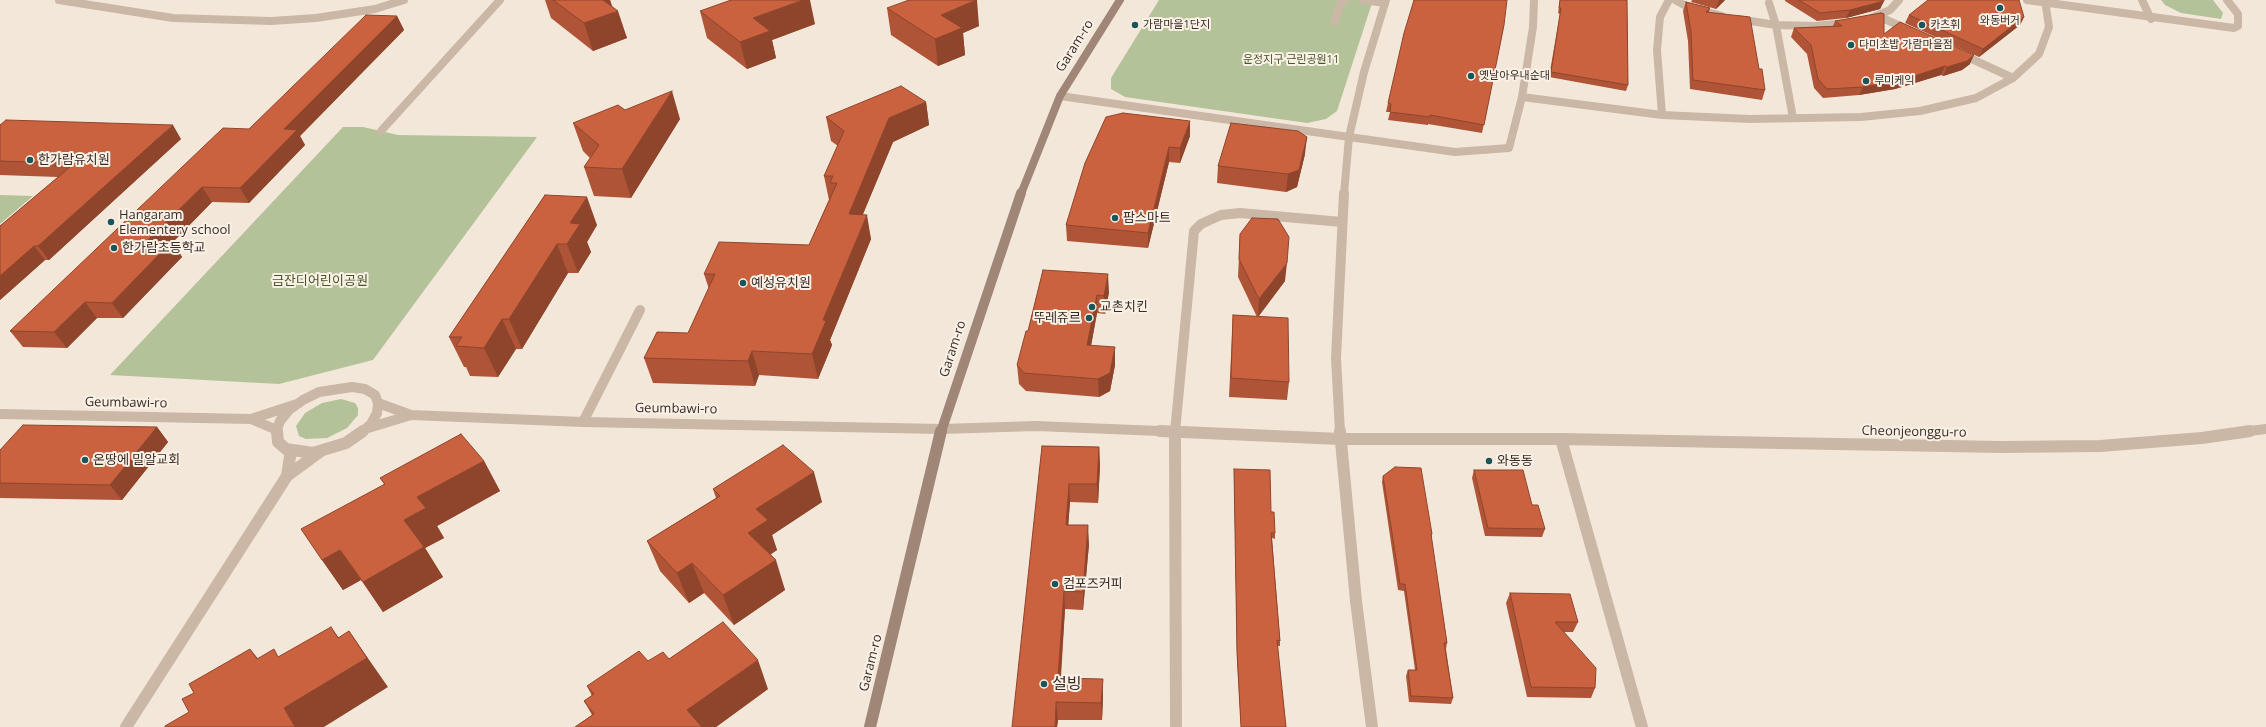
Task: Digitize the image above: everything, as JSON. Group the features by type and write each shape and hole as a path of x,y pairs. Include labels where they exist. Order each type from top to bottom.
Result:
{"street":[{"path":"59,0 173,18 271,21 375,9 404,0"},
{"path":"381,131 500,0"},
{"name":"Garam-ro","path":"870,727 942,429 1014,213 1060,96 1120,0"},
{"path":"1334,22 1342,1 1345,0"},
{"path":"1363,0 1385,1 1364,72 1349,136 1342,222 1336,358 1340,439 1356,602 1372,727"},
{"path":"1060,96 1455,152 1509,148 1522,97 1533,27 1534,0"},
{"path":"1662,115 1658,50 1660,17 1668,0"},
{"path":"1675,0 1686,6 1731,18 1776,25 1814,26 1854,22"},
{"path":"1862,20 1878,16 1890,10 1899,0"},
{"path":"2027,0 2151,19 2234,28 2238,26 2238,14 2227,0"},
{"path":"2142,0 2151,19"},
{"path":"1769,1 1776,25 1793,118"},
{"path":"1522,97 1662,115 1750,119 1861,117 1920,111 1976,98 2013,78 2040,54 2049,27 2046,2"},
{"path":"1878,16 1913,32"},
{"path":"1956,52 2013,78"},
{"path":"1176,727 1175,431 1194,231 1201,224 1221,215 1240,213 1342,222"},
{"path":"583,422 640,310"},
{"path":"251,419 297,404 319,392 352,386 365,389 375,395 378,403 377,413 365,429 346,443 321,451 298,452 290,450 278,442 277,430 280,421 297,404"},
{"path":"378,403 411,414"},
{"name":"Geumbawi-ro","path":"0,414 251,419"},
{"path":"365,429 411,414"},
{"name":"Geumbawi-ro","path":"411,414 583,422 942,429 1036,426 1175,431"},
{"path":"251,419 277,430"},
{"name":"Cheonjeonggu-ro","path":"1175,431 1340,439 1561,439 1993,447 2100,446 2202,438 2266,429"},
{"path":"1561,439 1642,727"},
{"path":"287,476 290,450"},
{"path":"126,727 287,476 321,451"}],"green space":[{"name":"운정지구 근린공원11","path":"1159,0 1373,0 1337,111 1326,119 1307,123 1125,97 1111,89 1111,78"},
{"path":"2161,0 2213,0 2223,13 2221,19 2181,13 2165,5"},
{"name":"금잔디어린이공원","path":"343,127 363,127 398,135 537,137 373,360 279,384 110,375"},
{"path":"0,195 33,196 0,224"},
{"path":"341,399 355,403 358,408 358,415 347,428 327,438 306,439 299,436 296,426 305,413 322,403"}],"building":[{"path":"553,0 603,0 618,11 584,23"},
{"path":"731,0 803,0 753,18 770,31 740,42 700,11"},
{"path":"909,0 976,0 941,15 962,28 935,39 887,8"},
{"path":"1414,0 1507,0 1504,25 1484,125 1430,115 1430,117 1390,112 1391,104 1388,103 1404,33"},
{"path":"1560,0 1627,0 1628,85 1551,72 1561,8 1559,8"},
{"path":"1799,0 1884,1 1850,10 1820,13"},
{"path":"1928,0 2019,0 2024,17 1983,49 1909,15"},
{"path":"1686,2 1710,8 1706,12 1750,17 1759,69 1762,69 1765,90 1693,80 1691,32"},
{"path":"1881,13 1884,14 1884,34 1900,22 1974,55 1967,61 1947,67 1945,66 1899,81 1863,87 1827,89 1818,79 1811,45 1794,28 1842,26 1835,21"},
{"path":"366,15 397,16 284,129 297,130 240,188 202,187 148,240 172,241 112,303 85,302 54,332 10,331 223,128 249,129"},
{"path":"901,86 926,102 889,118 849,214 867,215 823,320 826,321 812,354 752,351 748,361 644,358 657,332 688,333 715,274 704,274 719,242 809,245 837,183 830,183 833,176 824,176 844,131 826,117"},
{"path":"672,91 622,169 584,167 599,145 573,123 618,105 625,110"},
{"path":"1123,113 1190,121 1180,148 1169,147 1148,233 1066,225 1085,163 1106,117"},
{"path":"6,120 173,125 38,246 34,246 0,276 0,226 70,167 54,166 58,163 0,161 0,125"},
{"path":"1231,123 1298,131 1307,137 1299,170 1288,174 1218,166"},
{"path":"545,195 587,197 570,223 580,224 567,244 557,244 509,319 502,319 484,348 456,346 462,337 449,337"},
{"path":"1252,218 1278,219 1289,237 1287,263 1259,299 1239,259 1240,234"},
{"path":"1043,270 1108,274 1104,296 1097,295 1087,345 1115,347 1110,373 1098,379 1024,373 1017,365 1026,331 1028,331"},
{"path":"1233,315 1288,318 1289,382 1231,378"},
{"name":"온땅에 밀알교회","path":"23,425 157,427 110,485 0,483 0,450"},
{"path":"461,434 484,461 417,497 426,508 404,520 424,547 363,582 340,550 322,560 301,529 385,484 380,478"},
{"path":"783,445 814,472 756,509 768,520 748,533 776,560 723,595 692,563 677,573 647,541 720,496 713,489"},
{"path":"1042,446 1099,447 1097,484 1069,484 1066,525 1088,525 1083,592 1064,591 1058,678 1103,679 1101,703 1056,702 1055,727 1012,727"},
{"path":"1395,467 1421,468 1432,534 1447,643 1444,643 1453,698 1411,696 1408,670 1417,670 1405,584 1400,584 1383,476"},
{"path":"1234,469 1270,470 1271,512 1274,512 1275,533 1271,533 1280,641 1277,640 1286,727 1241,727 1237,652"},
{"path":"1474,470 1523,470 1532,505 1538,505 1545,529 1488,528"},
{"path":"1510,593 1570,594 1578,622 1555,622 1596,668 1595,688 1531,687"},
{"path":"723,622 758,660 687,710 702,727 575,727 594,714 584,701 594,694 587,686 639,651 648,661 663,652 669,659"},
{"path":"331,627 338,638 349,631 367,658 284,708 295,727 165,727 189,712 182,699 194,693 189,684 250,649 257,659 274,649 278,657"}],"place":[{"name":"와동버거","path":"2000,8"},
{"name":"가람마을1단지","path":"1135,25"},
{"name":"카츠휘","path":"1922,25"},
{"name":"다미초밥 가람마을점","path":"1851,45"},
{"name":"옛날아우내순대","path":"1471,76"},
{"name":"루미케익","path":"1866,81"},
{"name":"한가람유치원","path":"30,160"},
{"name":"팜스마트","path":"1115,218"},
{"name":"Hangaram Elementery school","path":"111,222"},
{"name":"한가람초등학교","path":"114,248"},
{"name":"예성유치원","path":"743,283"},
{"name":"교촌치킨","path":"1092,307"},
{"name":"뚜레쥬르","path":"1089,318"},
{"name":"온땅에 밀알교회","path":"85,460"},
{"name":"와동동","path":"1489,461"},
{"name":"컴포즈커피","path":"1055,584"},
{"name":"설빙","path":"1044,684"}]}
